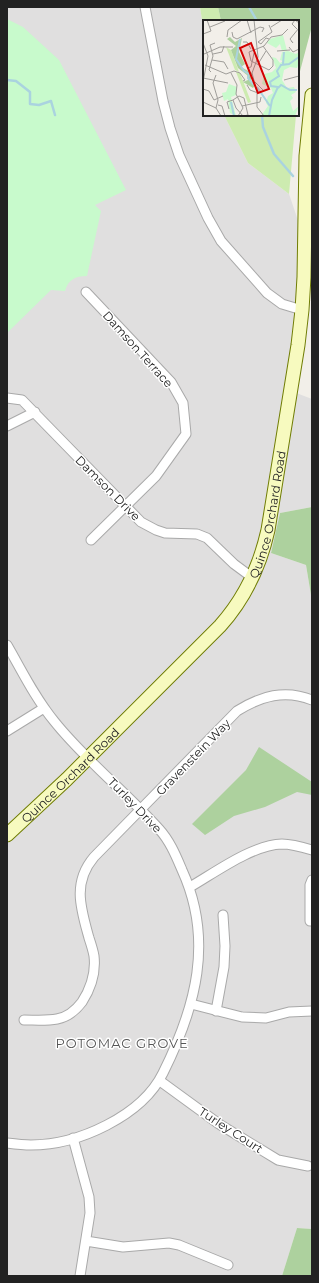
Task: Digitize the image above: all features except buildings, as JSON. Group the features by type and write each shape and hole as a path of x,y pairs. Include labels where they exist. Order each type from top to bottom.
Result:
{"street":[{"path":"145,7 163,101 170,128 179,155 208,218 221,241 267,293 282,304 302,310"},
{"name":"Quince Orchard Road","path":"7,835 88,758 220,626 239,602 253,578 264,548 268,530 296,360 302,310 306,156 312,95"},
{"name":"Damson Terrace","path":"86,292 171,382 183,403 186,434 156,476 91,540"},
{"name":"Damson Drive","path":"7,398 22,400 35,412 141,522 165,533 197,534 207,538 234,564 253,578"},
{"path":"7,426 35,412"},
{"name":"Turley Drive","path":"7,645 44,708 58,726 160,830 173,848 190,887 198,916 200,948 197,979 174,1051 160,1081 144,1099 123,1117 106,1126 74,1138 31,1146 7,1143"},
{"name":"Gravenstein Way","path":"24,1020 58,1019 68,1016 76,1010 88,992 93,981 94,956 80,908 80,886 87,866 94,857 237,711 249,703 268,696 284,694 305,697 312,700"},
{"path":"7,730 44,708"},
{"path":"190,887 251,851 282,844 299,846 312,850"},
{"path":"312,880 310,885 310,921 312,921"},
{"path":"216,1011 224,967 225,946 223,915"},
{"path":"190,1004 242,1017 266,1018 289,1012 312,1011"},
{"name":"Turley Court","path":"160,1081 220,1124 278,1160 308,1166"},
{"path":"74,1138 90,1197 90,1213 80,1276"},
{"path":"86,1241 123,1247 168,1243 179,1245 228,1265"}],"shaded area":[{"path":"7,7 200,7 203,26 203,116 224,116 248,163 289,194 305,241 291,391 312,399 312,507 280,513 271,553 306,565 312,601 312,1229 297,1228 282,1276 7,1276"}],"green space":[{"path":"200,7 218,7 221,20 203,20 203,26"},
{"path":"218,7 312,7 312,26 299,75 299,20 221,20"},
{"path":"7,19 23,27 59,60 126,190 95,205 101,211 87,276 79,277 70,281 65,291 51,290 7,333"},
{"path":"224,116 296,116 289,194 248,163"},
{"path":"312,507 312,601 306,565 271,553 280,513"},
{"path":"259,747 312,782 312,795 297,792 265,807 234,816 205,835 192,824 246,770"},
{"path":"297,1228 312,1229 312,1276 282,1276"}],"waterway":[{"path":"249,7 256,20"},
{"path":"7,80 16,81 30,92 30,104 39,105 51,101 55,115"},
{"path":"262,116 263,127 274,154 293,176"}],"district":[{"name":"POTOMAC GROVE","path":"122,1043"}]}
